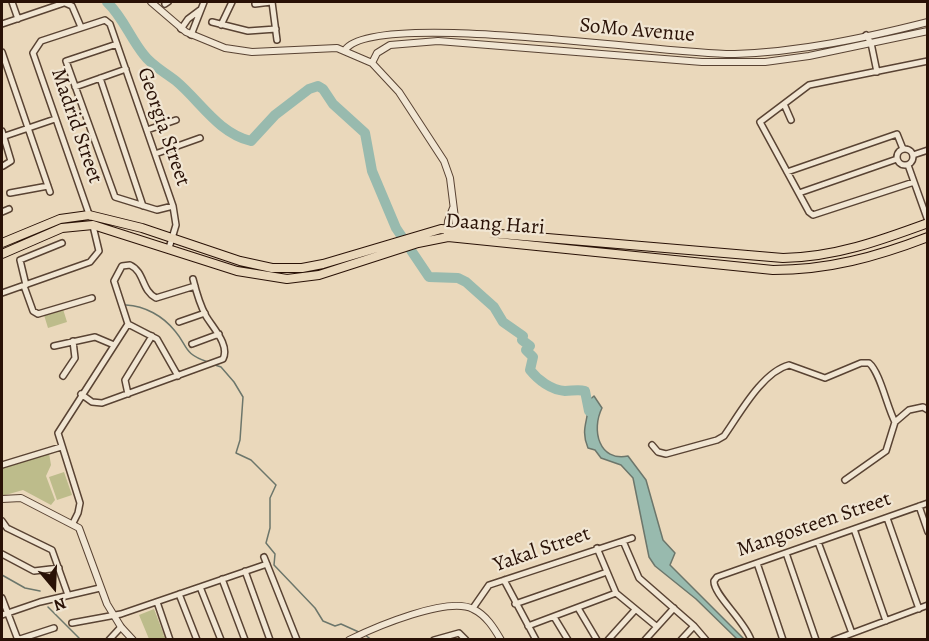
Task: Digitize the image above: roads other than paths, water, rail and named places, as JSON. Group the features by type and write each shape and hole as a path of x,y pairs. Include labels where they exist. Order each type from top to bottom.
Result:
{"main road":[{"name":"Daang Hari","path":"2,243 60,219 89,215 172,238 252,264 282,268 323,264 396,246"},
{"name":"Daang Hari","path":"2,254 63,228 93,225 245,273 278,279 319,275 417,239 452,233 517,239 592,242 761,258 800,258 859,248 927,222"},
{"name":"Daang Hari","path":"517,239 590,251 773,270 800,270 862,261 927,237"},
{"path":"590,251 592,242"}],"street":[{"path":"12,2 18,19"},
{"path":"2,24 63,2 72,6 81,27"},
{"path":"151,2 191,35 225,48 245,51 318,47 345,50 372,63 399,92 444,161 450,178 453,207 452,233"},
{"path":"191,35 204,2"},
{"path":"221,25 232,2"},
{"path":"255,4 271,2 277,40"},
{"path":"182,28 188,19 200,10"},
{"name":"Georgia Street","path":"81,27 105,20 110,24 173,206 176,220 169,248"},
{"path":"212,22 248,31 276,29"},
{"name":"SoMo Avenue","path":"345,50 351,42 360,39 409,32 477,34 734,54 790,50 927,22"},
{"name":"Madrid Street","path":"2,293 86,265 93,260 99,246 34,57 34,48 41,41 81,27"},
{"name":"SoMo Avenue","path":"372,63 378,52 386,46 414,42 493,44 723,63 786,59 927,31"},
{"path":"866,35 871,43 877,72"},
{"path":"117,44 66,61 114,196 120,200 160,210 173,206"},
{"path":"2,52 49,189 10,193"},
{"path":"914,182 813,215 809,212 760,122 809,85 927,62"},
{"path":"75,87 126,69"},
{"path":"100,78 143,206"},
{"path":"784,104 790,120"},
{"path":"3,166 11,161 2,135 55,119"},
{"path":"147,130 176,120"},
{"path":"787,172 897,134 903,149"},
{"path":"155,154 200,138"},
{"path":"903,149 908,149 913,155 913,160 908,165"},
{"path":"799,193 897,159 903,149"},
{"path":"913,155 927,150"},
{"path":"897,159 900,164 908,165"},
{"path":"908,165 927,222"},
{"path":"2,212 9,209"},
{"path":"62,243 20,261 33,311 38,314 92,298"},
{"path":"81,394 99,403 221,361 225,355 219,334 205,313 194,282 156,298 148,293 139,270 125,265 118,270 114,281 128,324 152,336 160,343 177,376"},
{"path":"179,322 205,313"},
{"path":"73,523 80,503 61,447 59,429 128,324"},
{"path":"192,344 219,334"},
{"path":"128,394 126,380 152,336"},
{"path":"54,346 95,337 114,345"},
{"path":"63,376 75,358 73,341"},
{"path":"652,445 658,452 666,454 724,436 754,393 779,369 789,365 825,378 861,363 869,363 876,371 887,406 895,422"},
{"path":"845,480 886,451 895,422 909,410 923,407 927,410"},
{"path":"2,465 61,447"},
{"path":"2,499 21,498 73,523 85,540 100,588 113,616 134,639"},
{"name":"Mangosteen Street","path":"752,639 744,622 715,590 714,581 721,574 927,504"},
{"path":"919,506 927,532"},
{"path":"887,518 919,609"},
{"path":"2,521 7,528 52,550 68,595"},
{"path":"854,529 886,621"},
{"name":"Yakal Street","path":"473,608 489,585 632,538"},
{"path":"623,541 639,578 706,639"},
{"path":"818,542 852,633"},
{"path":"597,548 616,593 656,626"},
{"path":"786,553 816,639"},
{"path":"2,554 34,571 59,568"},
{"path":"264,557 297,639"},
{"path":"757,563 783,639"},
{"path":"72,623 113,616 267,564"},
{"path":"245,572 270,639"},
{"path":"515,604 607,572"},
{"path":"222,579 245,639"},
{"path":"504,580 536,639"},
{"path":"200,587 221,639"},
{"path":"2,615 100,588"},
{"path":"528,626 616,593"},
{"path":"179,594 196,639"},
{"path":"2,598 18,639 54,628"},
{"path":"157,602 170,639"},
{"path":"351,639 438,607 455,604 473,608 488,620 501,639"},
{"path":"834,639 927,605"},
{"path":"578,608 597,639"},
{"path":"645,639 674,608"},
{"path":"608,639 635,610"},
{"path":"554,617 568,639"},
{"path":"681,639 694,626"},
{"path":"109,639 121,627"},
{"path":"434,639 459,633 466,639"}],"water":[{"path":"594,396 602,408 597,426 600,442 610,454 618,457 628,456 646,480 663,540 675,553 670,565 744,639 737,639 696,599 655,566 649,557 633,478 621,465 601,458 595,450 588,448 585,434 587,402"}],"waterway":[{"path":"107,2 118,14 147,59 185,89 219,124 239,137 251,141 275,115 309,89 318,86 323,89 333,104 365,133 372,171 396,228 429,277 458,278 466,282 494,307 503,322 523,336 522,340 530,346 526,350 533,357 530,370 533,374 555,389 585,391 589,411"},
{"path":"126,305 140,307 159,316 175,331 190,353 208,362"},
{"path":"215,365 221,367 243,397 240,440 236,453 251,460 276,485 270,498 270,528 266,543 275,554 274,565 315,608 323,621 335,626 341,624 361,633"},
{"path":"2,575 25,588 40,591"},
{"path":"48,607 81,640"},
{"path":"365,635 372,640"}]}
